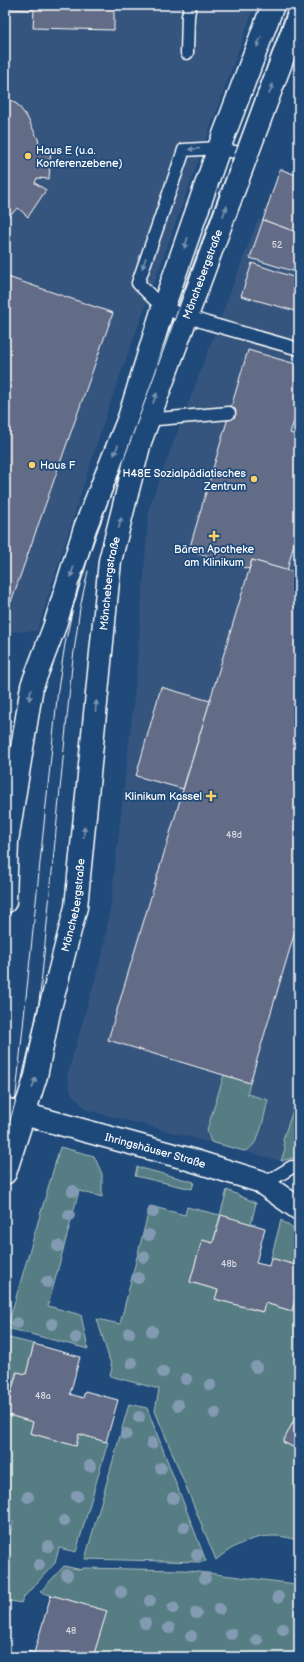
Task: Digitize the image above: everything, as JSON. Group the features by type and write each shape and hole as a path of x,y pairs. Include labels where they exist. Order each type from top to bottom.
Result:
{"street":[{"name":"Mönchebergstraße","path":"5,1173 14,1112 36,1076 76,907 110,561 138,419 163,308 219,148 273,5"},
{"name":"Mönchebergstraße","path":"5,902 7,841 32,686 54,628 85,528 186,317 299,14"},
{"name":"Ihringshäuser Straße","path":"14,1112 185,1158 259,1181 299,1209"}],"lane":[{"path":"187,53 188,16 190,5"},
{"path":"246,155 219,148 184,150 138,283 163,308 186,317 299,350"},
{"path":"138,419 229,413"},
{"path":"264,1184 292,1167 299,1167"}],"shaded area":[{"path":"5,5 255,5 108,409 37,631 5,632"},
{"name":"Klinikum Kassel","path":"258,219 299,233 299,1166 87,1110 71,1093 67,1076 103,951 111,903 135,688 149,507"}],"green space":[{"path":"224,1075 250,1083 247,1094 268,1100 258,1138 249,1149 244,1151 211,1142 207,1130"},
{"path":"299,1093 299,1156 281,1161 285,1149 283,1139"},
{"path":"60,1147 94,1156 102,1174 102,1197 79,1191 48,1306 81,1315 88,1349 7,1328"},
{"path":"137,1167 194,1182 192,1189 135,1176"},
{"path":"227,1190 256,1203 251,1224 220,1216 213,1243 202,1240 190,1282 218,1290 216,1299 262,1312 265,1303 292,1311 299,1285 299,1410 283,1442 299,1450 299,1541 277,1536 255,1538 234,1547 216,1560 155,1411 159,1389 110,1376 112,1368 97,1319 120,1324 150,1206 185,1215 187,1207 220,1215"},
{"path":"281,1220 299,1233 299,1266 271,1258"},
{"path":"5,1337 34,1344 26,1374 16,1372 5,1413"},
{"path":"129,1404 147,1408 206,1561 85,1559"},
{"path":"5,1414 33,1422 30,1433 76,1446 79,1434 108,1442 76,1552 59,1548 55,1563 23,1598 21,1603 5,1600 5,1555 13,1523 5,1515"},
{"path":"64,1566 82,1570 83,1568 183,1570 296,1584 299,1604 299,1657 292,1657 291,1655 283,1657 93,1657 106,1611 40,1592"}],"building":[{"path":"5,5 114,5 114,30 33,28 34,10 5,9"},
{"name":"Haus E (u.a. Konferenzebene)","path":"5,96 18,105 27,117 38,139 40,148 51,148 49,179 37,178 35,183 46,190 28,217 18,208 5,219"},
{"path":"280,169 299,176 299,233 263,220"},
{"path":"263,220 299,233 299,273 250,258"},
{"path":"252,263 299,279 299,312 241,296"},
{"name":"Haus F","path":"5,276 113,313 11,602 5,602"},
{"name":"H48E Sozialpädiatisches Zentrum","path":"248,350 299,365 299,406 290,433 299,436 299,523 287,571 252,560 249,569 189,550"},
{"path":"252,560 299,574 299,918 250,1083 108,1040"},
{"path":"161,687 210,701 183,789 136,776"},
{"path":"221,1215 265,1228 256,1263 269,1266 271,1258 299,1266 299,1285 292,1311 265,1303 263,1312 215,1299 218,1290 190,1282 202,1240 213,1243"},
{"path":"34,1344 80,1357 70,1394 83,1398 85,1391 118,1400 106,1442 79,1434 76,1446 30,1433 33,1422 5,1414 17,1372 26,1374"},
{"path":"299,1410 299,1450 283,1442"},
{"path":"51,1595 107,1611 93,1657 28,1657 29,1651 34,1653"}],"tram line":[{"path":"15,1104 58,689 65,644 78,585 289,5"},
{"path":"22,1078 38,1010 72,666 80,608 88,571"},
{"path":"5,1137 16,1100"}],"place":[{"name":"Haus E (u.a. Konferenzebene)","path":"28,156"},
{"name":"Haus F","path":"32,465"},
{"name":"H48E Sozialpädiatisches Zentrum","path":"254,479"},
{"name":"Bären Apotheke am Klinikum","path":"214,536"},
{"name":"Klinikum Kassel","path":"211,796"}]}
